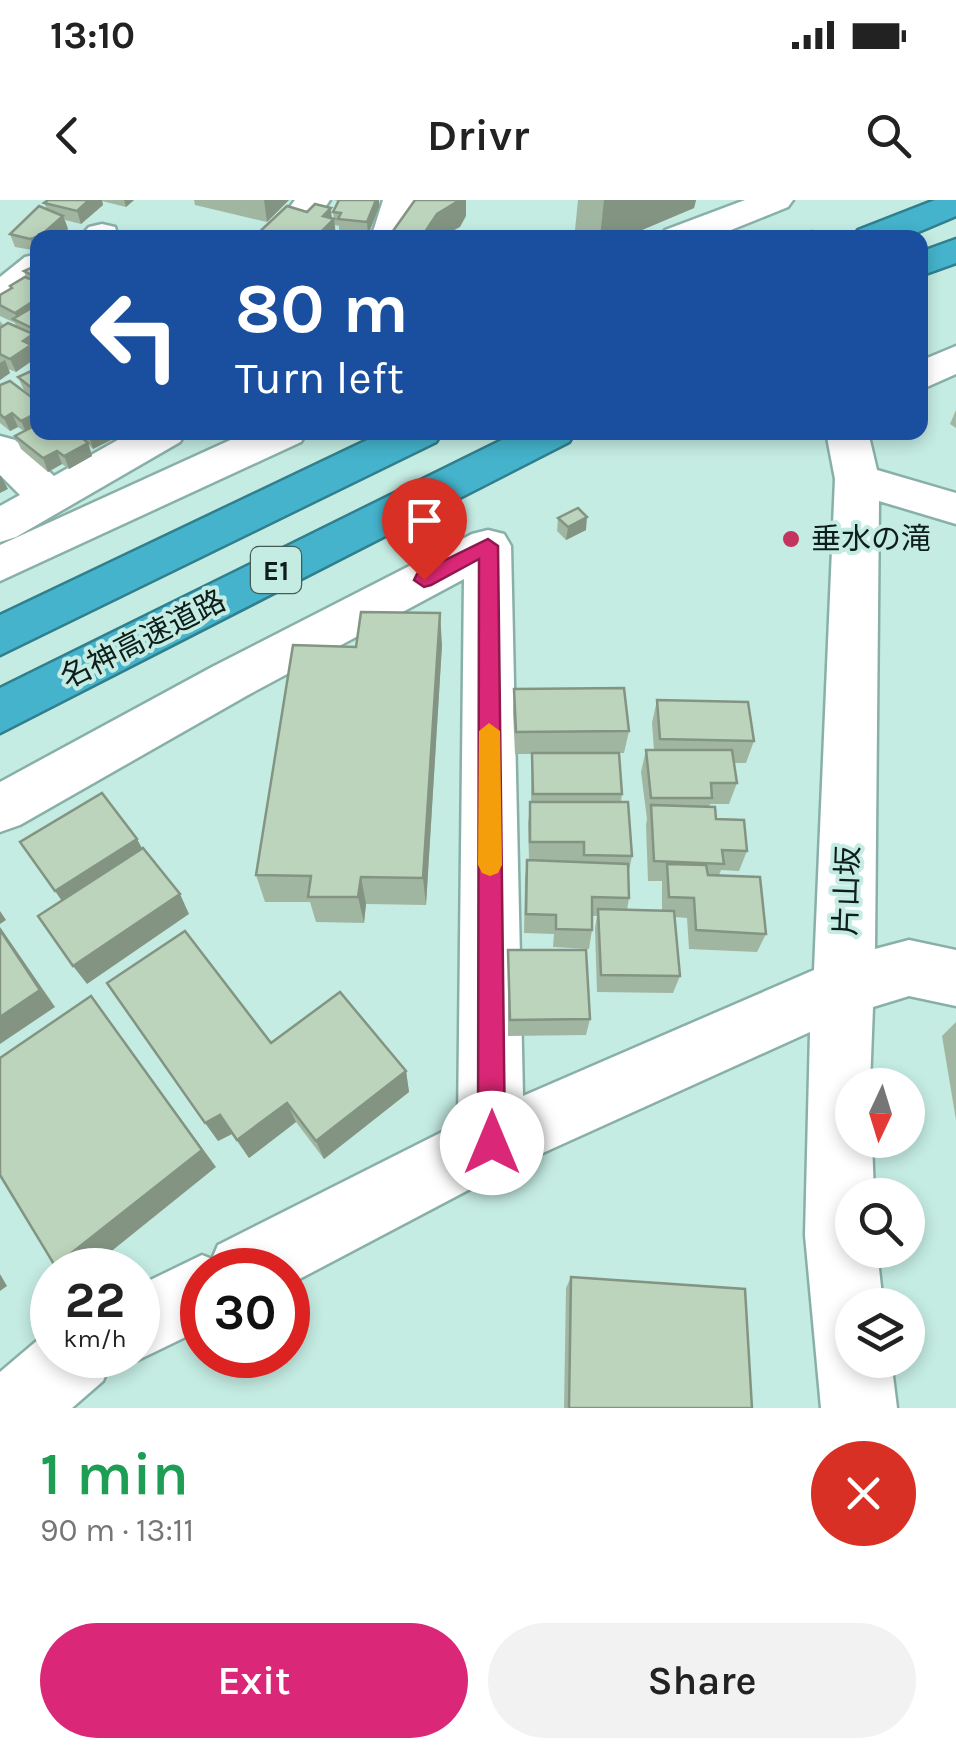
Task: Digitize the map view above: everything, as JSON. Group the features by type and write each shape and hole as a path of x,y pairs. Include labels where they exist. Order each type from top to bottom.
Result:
{"highway":[{"path":"892,230 956,204"},
{"path":"928,262 956,250"},
{"name":"E1","path":"0,636 404,440"},
{"name":"名神高速道路","path":"0,712 538,440"}],"street":[{"path":"391,230 400,200"},
{"path":"711,230 774,215"},
{"path":"0,295 22,265"},
{"path":"928,373 956,358"},
{"path":"0,526 150,440"},
{"path":"0,564 269,440"},
{"path":"0,450 49,496"},
{"path":"852,456 956,509"},
{"name":"片山坂","path":"846,1288 840,1235 838,1089 852,456"},
{"path":"0,809 230,681 488,546 492,1143"},
{"path":"287,1248 492,1143 843,987 908,968 956,978"},
{"path":"15,1408 50,1378"},
{"path":"856,1378 859,1408"}],"building":[{"path":"89,200 77,211 44,203"},
{"path":"339,200 376,200 367,222 338,219 341,213 333,212"},
{"path":"415,200 460,200 437,214 426,230 394,230"},
{"path":"315,204 331,208 323,216 334,219 323,230 262,230 287,206 307,212"},
{"path":"39,206 63,216 47,230 30,230 30,239 10,234"},
{"path":"25,277 30,279 30,303 15,313 0,305 0,295"},
{"path":"30,309 30,327 13,319"},
{"path":"8,323 30,333 23,341 30,346 10,359 0,354 0,328"},
{"path":"30,372 30,387 18,377"},
{"path":"10,381 30,396 30,416 21,421 12,413 4,418 0,414 0,385"},
{"path":"30,428 30,440 88,443 64,456 57,451 43,458 15,436"},
{"path":"578,508 587,517 568,527 558,518"},
{"path":"361,612 440,613 423,878 361,877 358,897 308,897 311,876 256,875 293,645 356,647"},
{"path":"624,688 629,731 516,732 514,689"},
{"path":"657,700 748,702 754,741 660,739"},
{"path":"646,750 732,750 737,783 711,783 712,798 651,798"},
{"path":"532,753 619,753 622,794 533,794"},
{"path":"102,793 137,839 55,891 20,842"},
{"path":"530,802 628,802 632,856 584,855 584,842 530,842"},
{"path":"651,805 715,807 716,819 744,820 747,851 722,850 724,864 654,861"},
{"path":"143,848 180,894 73,966 38,916"},
{"path":"527,860 628,864 629,898 592,897 592,930 556,929 556,915 526,914"},
{"path":"667,864 706,865 708,875 760,877 766,934 696,930 694,898 669,897"},
{"path":"598,909 674,911 680,976 601,975"},
{"path":"0,930 40,990 0,1017"},
{"path":"185,931 271,1043 340,992 406,1071 316,1141 287,1103 237,1140 220,1115 205,1123 107,983"},
{"path":"508,950 586,950 590,1019 510,1020"},
{"path":"91,996 202,1150 78,1248 44,1248 0,1175 0,1058"},
{"path":"571,1277 745,1289 752,1408 569,1408"}],"slow traffic":[{"path":"489,731 490,865"}],"place":[{"name":"垂水の滝","path":"791,539"}],"route":[{"path":"424,580 488,546 492,1143"}]}
